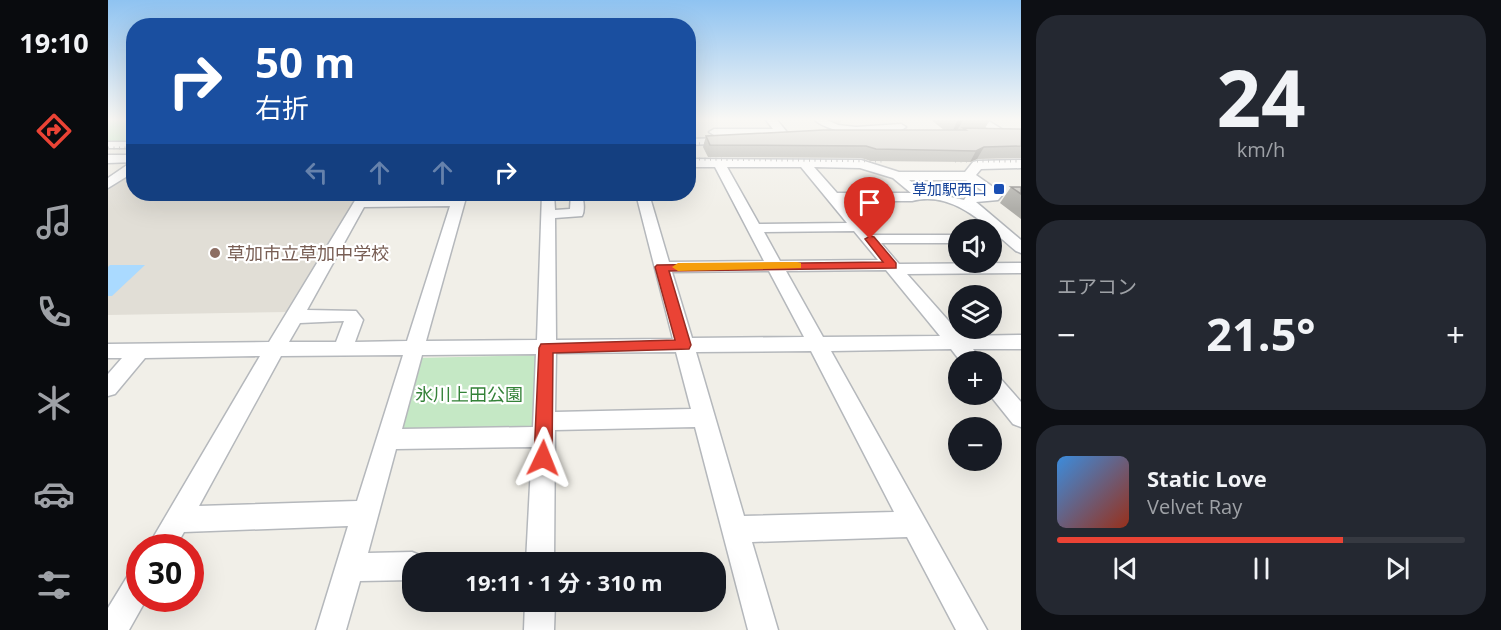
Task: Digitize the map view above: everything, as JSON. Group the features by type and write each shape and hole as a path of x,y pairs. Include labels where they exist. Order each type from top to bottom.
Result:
{"street":[{"path":"108,159 126,158"},
{"path":"696,163 865,164 898,176 920,194"},
{"path":"719,163 972,630"},
{"path":"804,164 964,351"},
{"path":"969,176 977,165 1021,164"},
{"path":"108,184 126,172"},
{"path":"898,176 969,176 996,194 1012,197"},
{"path":"835,198 912,197 920,194 971,202 993,197 996,194"},
{"path":"168,534 360,201"},
{"path":"331,630 457,201"},
{"path":"540,552 548,204 578,213 577,201"},
{"path":"644,201 763,630"},
{"path":"971,202 1017,244"},
{"path":"754,228 860,227"},
{"path":"870,239 948,239"},
{"path":"1002,240 1017,244"},
{"path":"662,267 1021,268"},
{"path":"293,317 350,315 354,320 342,349"},
{"path":"108,351 1021,342"},
{"path":"108,388 140,351"},
{"path":"1002,395 1021,418"},
{"path":"387,439 704,418"},
{"path":"177,519 366,513"},
{"path":"735,529 915,524"},
{"path":"350,567 402,566"},
{"path":"112,630 126,606"},
{"path":"539,630 540,612"}],"shaded area":[{"name":"草加市立草加中学校","path":"126,177 126,201 354,201 287,312 108,315 108,189"}],"green space":[{"path":"954,179 964,183 976,193 959,197 941,196 924,190 908,180 924,189 964,188"},
{"name":"氷川上田公園","path":"539,355 536,427 399,431 418,358"}],"water":[{"path":"110,265 145,265 112,296 108,296 108,267"}],"building":[{"path":"896,149 979,149 976,151"},
{"path":"1011,187 1021,187 1021,194"}],"railway":[{"path":"696,159 886,161"},
{"path":"955,161 1021,161"}],"slow traffic":[{"path":"678,267 797,266"}],"place":[{"name":"草加駅西口","path":"999,189"},
{"name":"草加市立草加中学校","path":"215,253"}],"route":[{"path":"543,458 546,348 683,345 662,267 892,265 870,239"}]}
